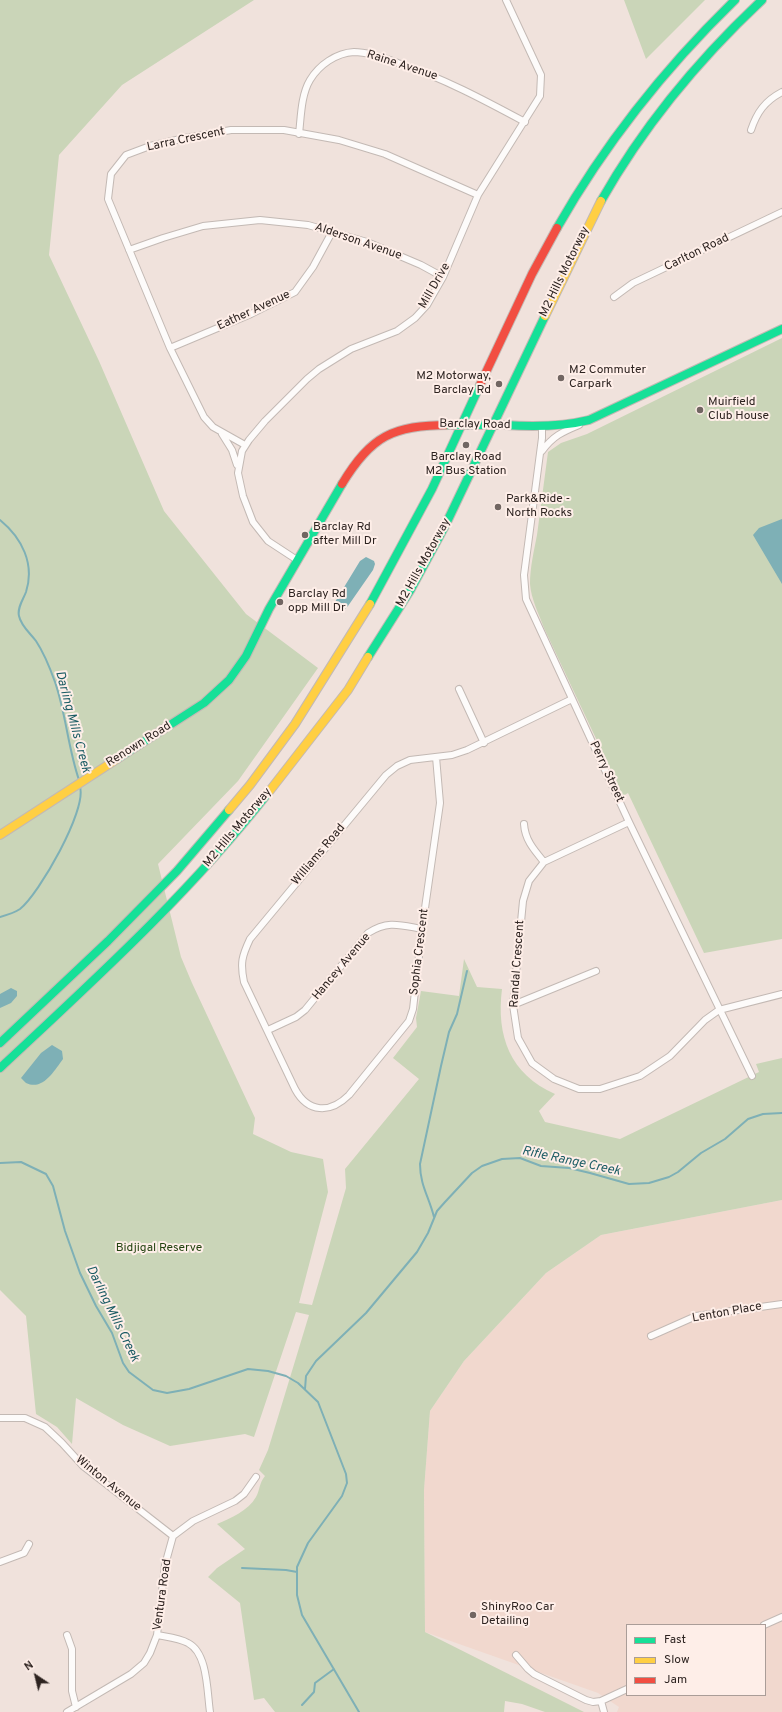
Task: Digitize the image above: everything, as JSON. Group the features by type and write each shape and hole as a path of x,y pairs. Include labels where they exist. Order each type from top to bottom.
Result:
{"main road":[{"name":"M2 Hills Motorway","path":"0,1043 139,911 177,871 250,785 296,724 365,612 432,488 526,285 547,242 576,193 624,124 658,80 690,44 735,0"},
{"name":"M2 Hills Motorway","path":"0,1068 100,974 185,890 250,816 348,690 411,589 445,526 587,226 617,171 658,111 691,71 739,20 762,0"},
{"name":"Barclay Road","path":"257,633 297,560 355,463 369,448 386,436 402,428 421,424 542,427 564,426 589,420 782,329"},
{"name":"Renown Road","path":"0,835 204,703 228,680 246,656 257,633"}],"street":[{"name":"Mill Drive","path":"297,560 268,541 256,528 248,510 240,485 238,467 245,446 254,434 296,390 319,369 351,349 397,331 415,318 427,305 443,277 478,195 540,96 541,75 506,0"},
{"name":"Raine Avenue","path":"299,134 304,96 313,75 322,65 334,58 355,52 386,58 426,72 459,86 525,122"},
{"path":"751,130 756,115 765,104 782,92"},
{"name":"Larra Crescent","path":"245,446 220,432 204,418 170,348 108,200 111,174 126,155 150,146 231,130 284,130 299,134 330,138 373,150 431,173 478,195"},
{"name":"Carlton Road","path":"614,297 633,284 782,212"},
{"name":"Alderson Avenue","path":"129,250 203,226 260,220 308,225 367,242 421,265 443,277"},
{"name":"Eather Avenue","path":"170,348 251,314 295,292 313,267 332,232"},
{"path":"540,454 556,435 589,420"},
{"name":"Perry Street","path":"542,427 540,454 524,575 525,591 530,610 629,822 752,1076"},
{"path":"220,432 232,450 238,467"},
{"path":"459,690 484,743"},
{"name":"Williams Road","path":"322,1108 308,1105 300,1098 244,982 241,967 243,954 250,939 386,775 397,766 410,760 452,755 484,743 572,699"},
{"name":"Sophia Crescent","path":"322,1108 333,1107 345,1099 409,1021 415,996 422,929 440,803 436,757"},
{"name":"Randal Crescent","path":"629,822 544,862 529,880 523,901 513,1006 518,1038 532,1063 554,1079 579,1089 600,1089 640,1076 670,1056 705,1020 719,1010"},
{"path":"524,824 524,830 529,844 544,862"},
{"name":"Hancey Avenue","path":"268,1030 296,1017 305,1010 368,933 377,927 387,924 397,924 422,929"},
{"path":"513,1006 596,971"},
{"path":"719,1010 782,994"},
{"name":"Lenton Place","path":"651,1336 696,1316 782,1304"},
{"name":"Winton Avenue","path":"0,1418 25,1418 45,1427 83,1466 173,1536"},
{"path":"173,1536 193,1521 235,1501 244,1494 256,1477"},
{"name":"Ventura Road","path":"67,1712 137,1670 148,1658 158,1635 165,1565 173,1536"},
{"path":"0,1562 24,1554 29,1544"},
{"path":"766,1624 782,1617"},
{"path":"68,1635 72,1649 72,1691 76,1707"},
{"path":"158,1635 189,1643 200,1655 204,1665 210,1712"},
{"path":"516,1655 528,1670 534,1674 586,1700 593,1702 601,1701 626,1689"},
{"path":"601,1701 604,1712"}],"shaded area":[{"path":"782,1200 782,1712 617,1712 619,1707 598,1693 425,1632 424,1490 430,1411 464,1361 546,1273 601,1235"}],"green space":[{"name":"Bidjigal Reserve","path":"0,0 254,0 122,85 59,155 49,255 99,361 164,511 246,614 318,668 238,781 158,864 181,957 255,1118 253,1134 291,1152 323,1159 328,1192 299,1303 312,1305 346,1188 345,1169 419,1079 393,1058 417,1027 416,1018 421,991 459,996 464,959 477,987 502,989 501,1022 504,1038 509,1052 517,1064 527,1076 540,1086 555,1094 539,1111 545,1122 620,1139 759,1072 756,1064 782,1058 782,1200 601,1235 546,1273 464,1361 430,1411 424,1490 425,1632 584,1712 545,1712 522,1704 505,1701 504,1712 275,1712 264,1698 254,1700 240,1603 208,1577 217,1568 245,1549 217,1524 233,1517 253,1502 265,1476 259,1470 268,1450 309,1315 296,1312 254,1437 245,1434 170,1446 123,1425 76,1398 72,1444 57,1427 36,1414 26,1316 0,1290"},
{"path":"624,0 705,0 646,59"},
{"path":"782,338 782,939 704,953 628,793 623,796 544,628 531,590 531,565 537,535 548,452 561,443 587,434"}],"water":[{"path":"782,519 782,584 753,535 759,528"},
{"path":"366,557 374,561 375,564 373,570 348,606 344,610 338,611 335,607 335,602 360,561"},
{"path":"11,988 17,991 17,996 11,1003 0,1008 0,994"},
{"path":"52,1045 62,1051 63,1059 52,1074 43,1082 32,1085 26,1083 21,1078 41,1053"}],"waterway":[{"name":"Darling Mills Creek","path":"0,520 15,535 25,552 29,571 28,582 20,607 19,616 24,626 42,650 53,677 59,694 72,756 79,780"},
{"name":"Darling Mills Creek","path":"0,917 20,909 38,887 49,870 60,851 76,814 80,798 80,787"},
{"path":"434,1217 421,1178 420,1164 449,1032 457,1014 467,971"},
{"name":"Rifle Range Creek","path":"305,1389 306,1376 316,1361 366,1313 417,1252 428,1233 437,1211 472,1173 482,1166 502,1159 520,1158 541,1166 569,1168 629,1184 649,1183 669,1177 678,1172 701,1153 725,1139 748,1119 763,1114 782,1113"},
{"name":"Darling Mills Creek","path":"0,1163 21,1162 46,1174 53,1186 65,1231 80,1273 96,1306 112,1333 123,1363 129,1372 153,1390 167,1393 189,1389 248,1369 268,1371 286,1376 298,1383 318,1402 346,1474 347,1483 342,1496 308,1543 297,1567 297,1595 302,1615 359,1712"},
{"path":"242,1568 297,1572"},
{"path":"302,1705 314,1692 315,1683 334,1669"}],"traffic: fast":[{"path":"557,228 576,196 616,136 660,80 735,0"},
{"path":"601,201 635,146 674,94 716,46 762,0"},
{"path":"368,657 411,589 445,526 545,316"},
{"path":"505,425 547,426 589,420 782,329"},
{"path":"370,604 432,489 480,385"},
{"path":"449,425 505,425"},
{"path":"117,759 204,703 229,680 246,656 269,609 342,484"},
{"path":"0,1068 139,936 206,866 268,793"},
{"path":"0,1043 108,941 177,871 229,810"}],"traffic: slow":[{"path":"545,316 601,201"},
{"path":"229,810 250,785 295,724 370,604"},
{"path":"268,793 348,690 368,657"},
{"path":"0,835 117,759"}],"traffic: jam":[{"path":"480,385 532,274 557,228"},
{"path":"342,484 363,455 385,436 413,427 449,425"}],"place":[{"name":"M2 Commuter Carpark","path":"561,378"},
{"name":"M2 Motorway, Barclay Rd","path":"499,384"},
{"name":"Muirfield Club House","path":"700,410"},
{"name":"Barclay Road M2 Bus Station","path":"466,445"},
{"name":"Park&Ride - North Rocks","path":"498,507"},
{"name":"Barclay Rd after Mill Dr","path":"305,535"},
{"name":"Barclay Rd opp Mill Dr","path":"280,602"},
{"name":"ShinyRoo Car Detailing","path":"473,1615"}]}
